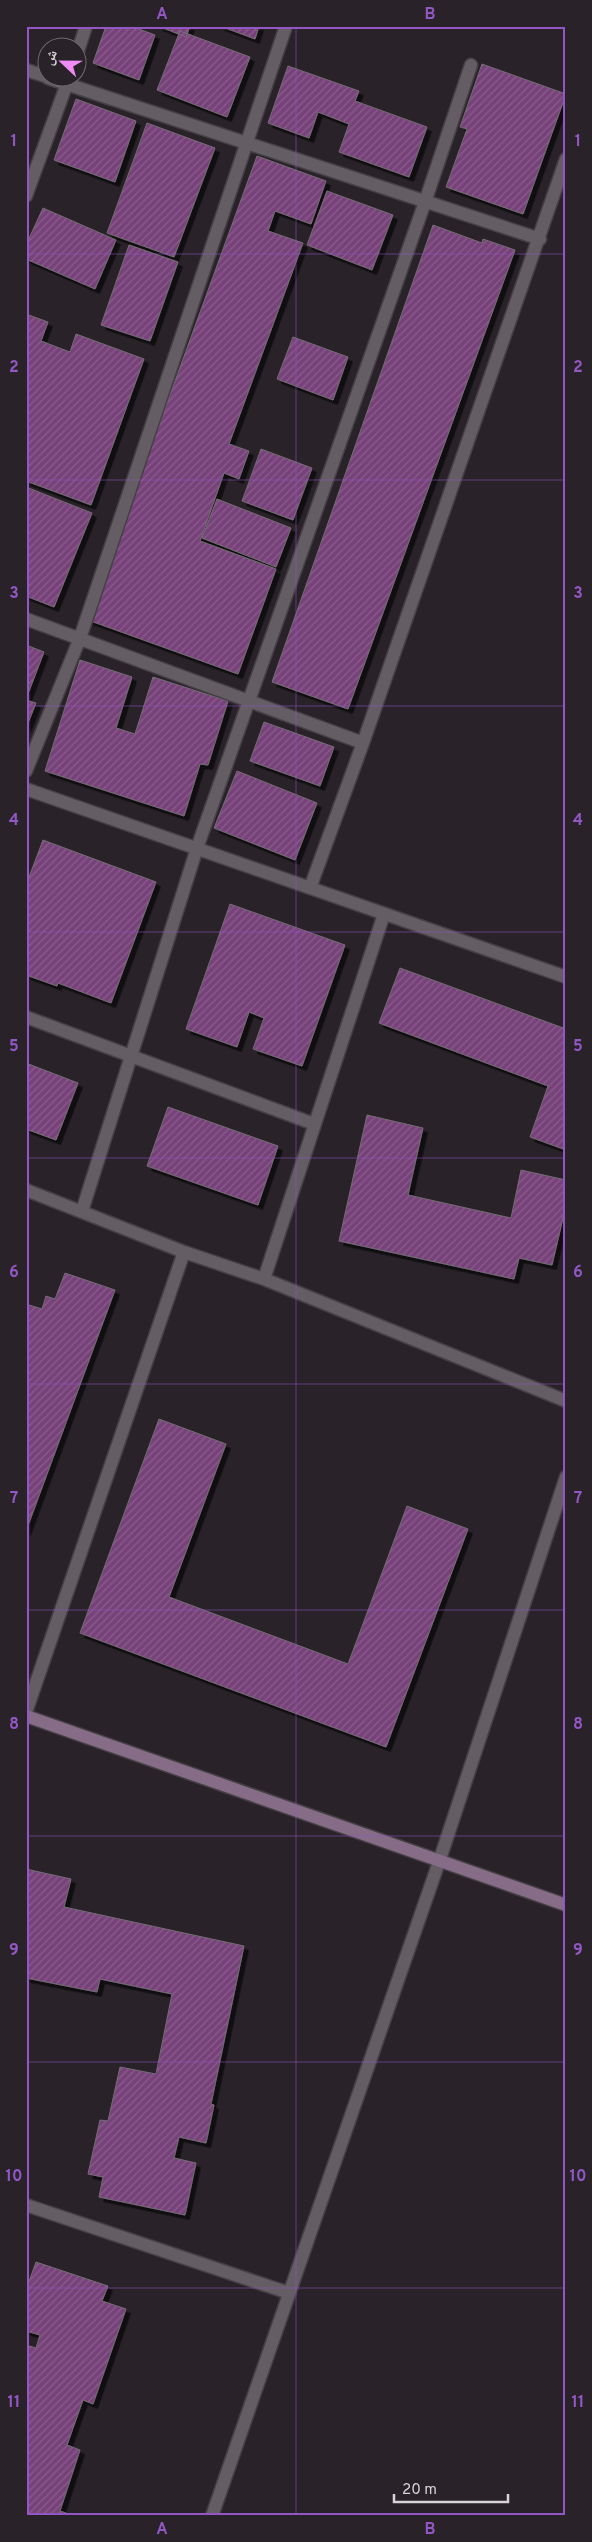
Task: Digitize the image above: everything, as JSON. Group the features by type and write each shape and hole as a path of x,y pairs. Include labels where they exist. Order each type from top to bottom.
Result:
{"main road":[{"path":"26,1716 566,1905"}],"street":[{"path":"82,38 86,26"},
{"path":"26,771 80,638 245,142 286,26"},
{"path":"82,1211 129,1056 197,848 247,701 425,202 471,65"},
{"path":"26,70 38,74"},
{"path":"26,196 65,88"},
{"path":"87,88 540,239"},
{"path":"310,888 363,743 540,239 566,159"},
{"path":"26,619 363,743"},
{"path":"26,789 566,977"},
{"path":"264,1279 384,914"},
{"path":"26,1016 314,1124"},
{"path":"26,1190 184,1252 264,1279 566,1401"},
{"path":"26,1712 184,1252"},
{"path":"212,2516 439,1862 566,1477"},
{"path":"26,2205 289,2293"}],"building":[{"path":"106,26 131,26 155,35 139,80 93,63"},
{"path":"158,26 190,26 186,37"},
{"path":"220,26 259,26 255,39"},
{"path":"180,31 250,57 227,117 157,90"},
{"path":"482,64 566,94 523,214 446,187 467,129 460,127"},
{"path":"288,66 359,91 355,101 427,127 409,177 339,152 349,124 318,112 309,138 268,123"},
{"path":"76,99 136,121 115,182 54,160"},
{"path":"147,123 215,148 174,257 107,233"},
{"path":"257,156 326,181 311,224 275,211 268,231 303,243 229,444 249,451 239,479 224,473 200,541 276,569 238,674 88,620"},
{"path":"327,191 393,215 372,270 307,245"},
{"path":"43,208 116,240 95,289 26,259 26,245"},
{"path":"433,225 482,243 483,239 515,250 348,709 272,682"},
{"path":"129,245 178,262 150,341 101,325"},
{"path":"26,314 48,322 41,341 70,352 76,334 144,359 91,505 26,481"},
{"path":"293,337 348,357 333,400 277,379"},
{"path":"261,449 312,468 293,520 242,501"},
{"path":"26,487 92,513 54,607 26,596"},
{"path":"217,499 291,528 276,567 202,538"},
{"path":"26,645 44,652 26,699"},
{"path":"80,660 132,677 116,728 135,734 153,677 228,701 208,765 200,764 184,816 45,771"},
{"path":"26,700 36,703 26,728"},
{"path":"264,722 334,747 320,786 250,761"},
{"path":"237,771 317,803 295,860 214,828"},
{"path":"43,840 156,882 111,1003 58,983 57,986 26,975 26,885"},
{"path":"230,904 345,945 302,1066 253,1049 264,1018 249,1012 237,1047 186,1029"},
{"path":"400,968 566,1029 566,1150 530,1137 548,1086 379,1023"},
{"path":"26,1063 78,1083 56,1140 26,1129"},
{"path":"168,1107 278,1146 258,1205 147,1166"},
{"path":"367,1115 423,1128 408,1195 511,1218 521,1170 566,1180 566,1205 552,1265 519,1258 514,1279 339,1241"},
{"path":"65,1273 115,1290 26,1531 26,1304 42,1309 46,1296 55,1299"},
{"path":"159,1419 226,1444 169,1597 348,1664 407,1506 468,1529 386,1747 80,1633"},
{"path":"26,1869 71,1879 64,1907 244,1946 211,2104 214,2105 206,2143 179,2137 174,2158 196,2163 185,2215 99,2197 103,2177 88,2174 100,2120 108,2121 120,2067 156,2074 172,1994 100,1979 97,1992 26,1978"},
{"path":"36,2262 108,2286 102,2301 126,2309 93,2404 83,2400 67,2445 80,2450 60,2511 74,2516 26,2516 26,2345 36,2348 40,2335 26,2331 26,2290"}]}
